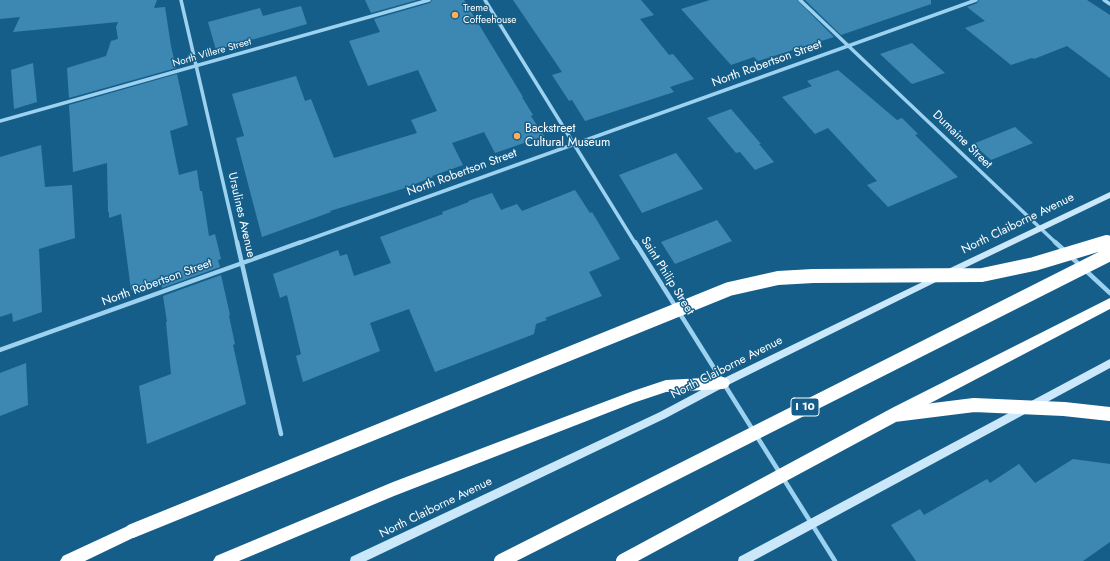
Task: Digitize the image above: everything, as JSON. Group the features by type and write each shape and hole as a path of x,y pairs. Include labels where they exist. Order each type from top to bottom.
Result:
{"highway":[{"path":"68,561 132,531 729,289 778,278 806,276 866,274 982,275 1034,264 1110,241"},
{"name":"I 10","path":"501,561 1110,254"},
{"path":"623,561 894,415 1110,303"},
{"path":"221,561 393,488 633,397 666,386 723,383"},
{"path":"894,415 974,405 1064,409 1110,414"}],"main road":[{"name":"North Claiborne Avenue","path":"355,561 663,415 723,383 1040,227 1110,195"},
{"path":"743,561 811,523 1110,364"}],"street":[{"name":"Ursulines Avenue","path":"180,0 281,434"},
{"name":"North Villere Street","path":"0,121 429,0"},
{"name":"Saint Philip Street","path":"485,0 573,144 835,561"},
{"name":"Dumaine Street","path":"800,0 1110,293"},
{"name":"North Robertson Street","path":"0,350 976,0"},
{"path":"1104,0 1110,4"}],"building":[{"path":"0,0 157,0 154,8 165,7 176,68 69,98 67,68 106,56 111,41 118,39 116,27 118,22 13,32 20,17 0,19"},
{"path":"365,0 417,0 371,13"},
{"path":"432,0 464,0 523,97 533,115 531,116 544,136 495,153 484,132 452,143 463,165 402,189 330,211 331,212 262,237 236,138 244,136 232,94 296,76 305,101 311,99 334,158 417,133 411,120 437,111 418,70 368,86 349,41 380,32 374,19 430,3"},
{"path":"513,0 641,0 654,15 640,19 669,55 673,54 694,79 670,87 674,92 585,121 572,100 569,101 552,75 562,72"},
{"path":"710,0 797,0 834,37 758,61 754,57 731,65 681,9"},
{"path":"805,0 931,0 931,4 841,35"},
{"path":"979,0 1087,0 1110,15 1110,78 1067,46 1034,59 1032,58 1011,65 965,28 985,21 967,7 977,3"},
{"path":"301,6 307,24 216,50 208,22 260,8 263,16"},
{"path":"912,43 945,73 912,84 880,54"},
{"path":"33,63 37,102 14,109 11,70"},
{"path":"838,70 897,120 902,118 918,134 915,135 958,177 888,207 867,185 877,181 828,128 815,134 782,97 812,86 807,81"},
{"path":"177,74 188,125 170,131 179,175 197,170 209,236 215,234 221,259 218,260 220,267 162,288 160,280 131,290 121,214 109,218 107,163 73,172 69,105"},
{"path":"731,109 761,144 759,144 774,162 755,170 740,152 736,153 707,118"},
{"path":"1015,127 1033,143 991,160 973,144"},
{"path":"41,145 45,187 72,185 75,238 39,249 42,312 13,322 12,313 0,317 0,157"},
{"path":"676,153 703,189 642,213 619,175"},
{"path":"575,190 590,213 592,212 620,259 589,272 602,296 545,318 547,320 536,324 534,334 435,372 409,309 370,323 380,351 303,382 296,356 301,354 287,295 280,298 273,274 338,250 340,256 347,254 354,276 391,263 380,237 443,214 442,212 469,202 468,201 492,193 501,210 517,204 522,211"},
{"path":"717,220 732,241 675,264 661,242"},
{"path":"221,275 235,344 233,345 246,404 147,444 139,386 171,374 167,322 163,296"},
{"path":"26,363 28,405 0,416 0,373"},
{"path":"1073,459 1110,464 1110,542 1083,561 916,561 891,525 920,509 924,515 987,479 990,483 1019,464 1035,483"}],"place":[{"name":"Treme Coffeehouse","path":"455,15"},
{"name":"Backstreet Cultural Museum","path":"517,136"}]}
